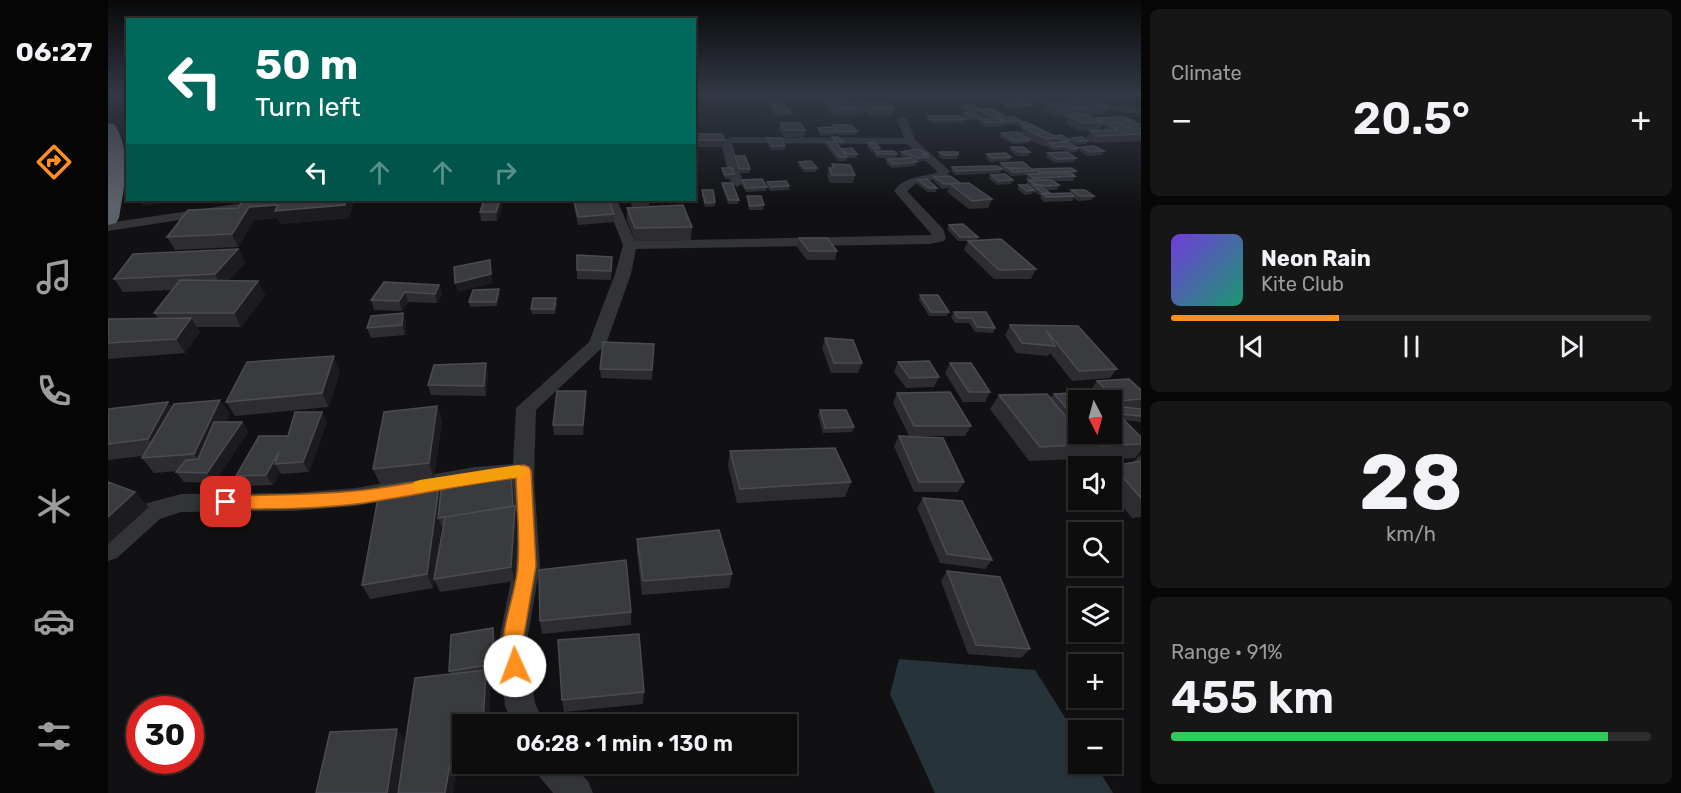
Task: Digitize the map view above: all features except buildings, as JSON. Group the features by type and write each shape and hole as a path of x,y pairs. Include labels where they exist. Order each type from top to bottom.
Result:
{"highway":[{"path":"108,218 116,175 117,152 110,132"}],"street":[{"path":"630,245 939,238 938,232 900,191 904,185 913,180 929,179 942,175 944,171 910,141 907,132"},
{"path":"737,183 726,143 730,140 910,141"},
{"path":"108,226 276,201"},
{"path":"524,714 520,706 512,646 527,566 524,471 526,408 597,344 623,274 630,245 611,201"},
{"path":"108,550 152,511 181,503 293,502 356,497 475,476 524,471"},
{"path":"558,774 576,793"}],"shaded area":[{"path":"899,659 1035,670 1068,722 1068,774 1101,774 1113,793 935,793 890,694"}],"slow traffic":[{"path":"420,486 518,471"}],"route":[{"path":"226,502 293,502 356,497 475,476 524,471 527,566 512,646 515,666"}]}
